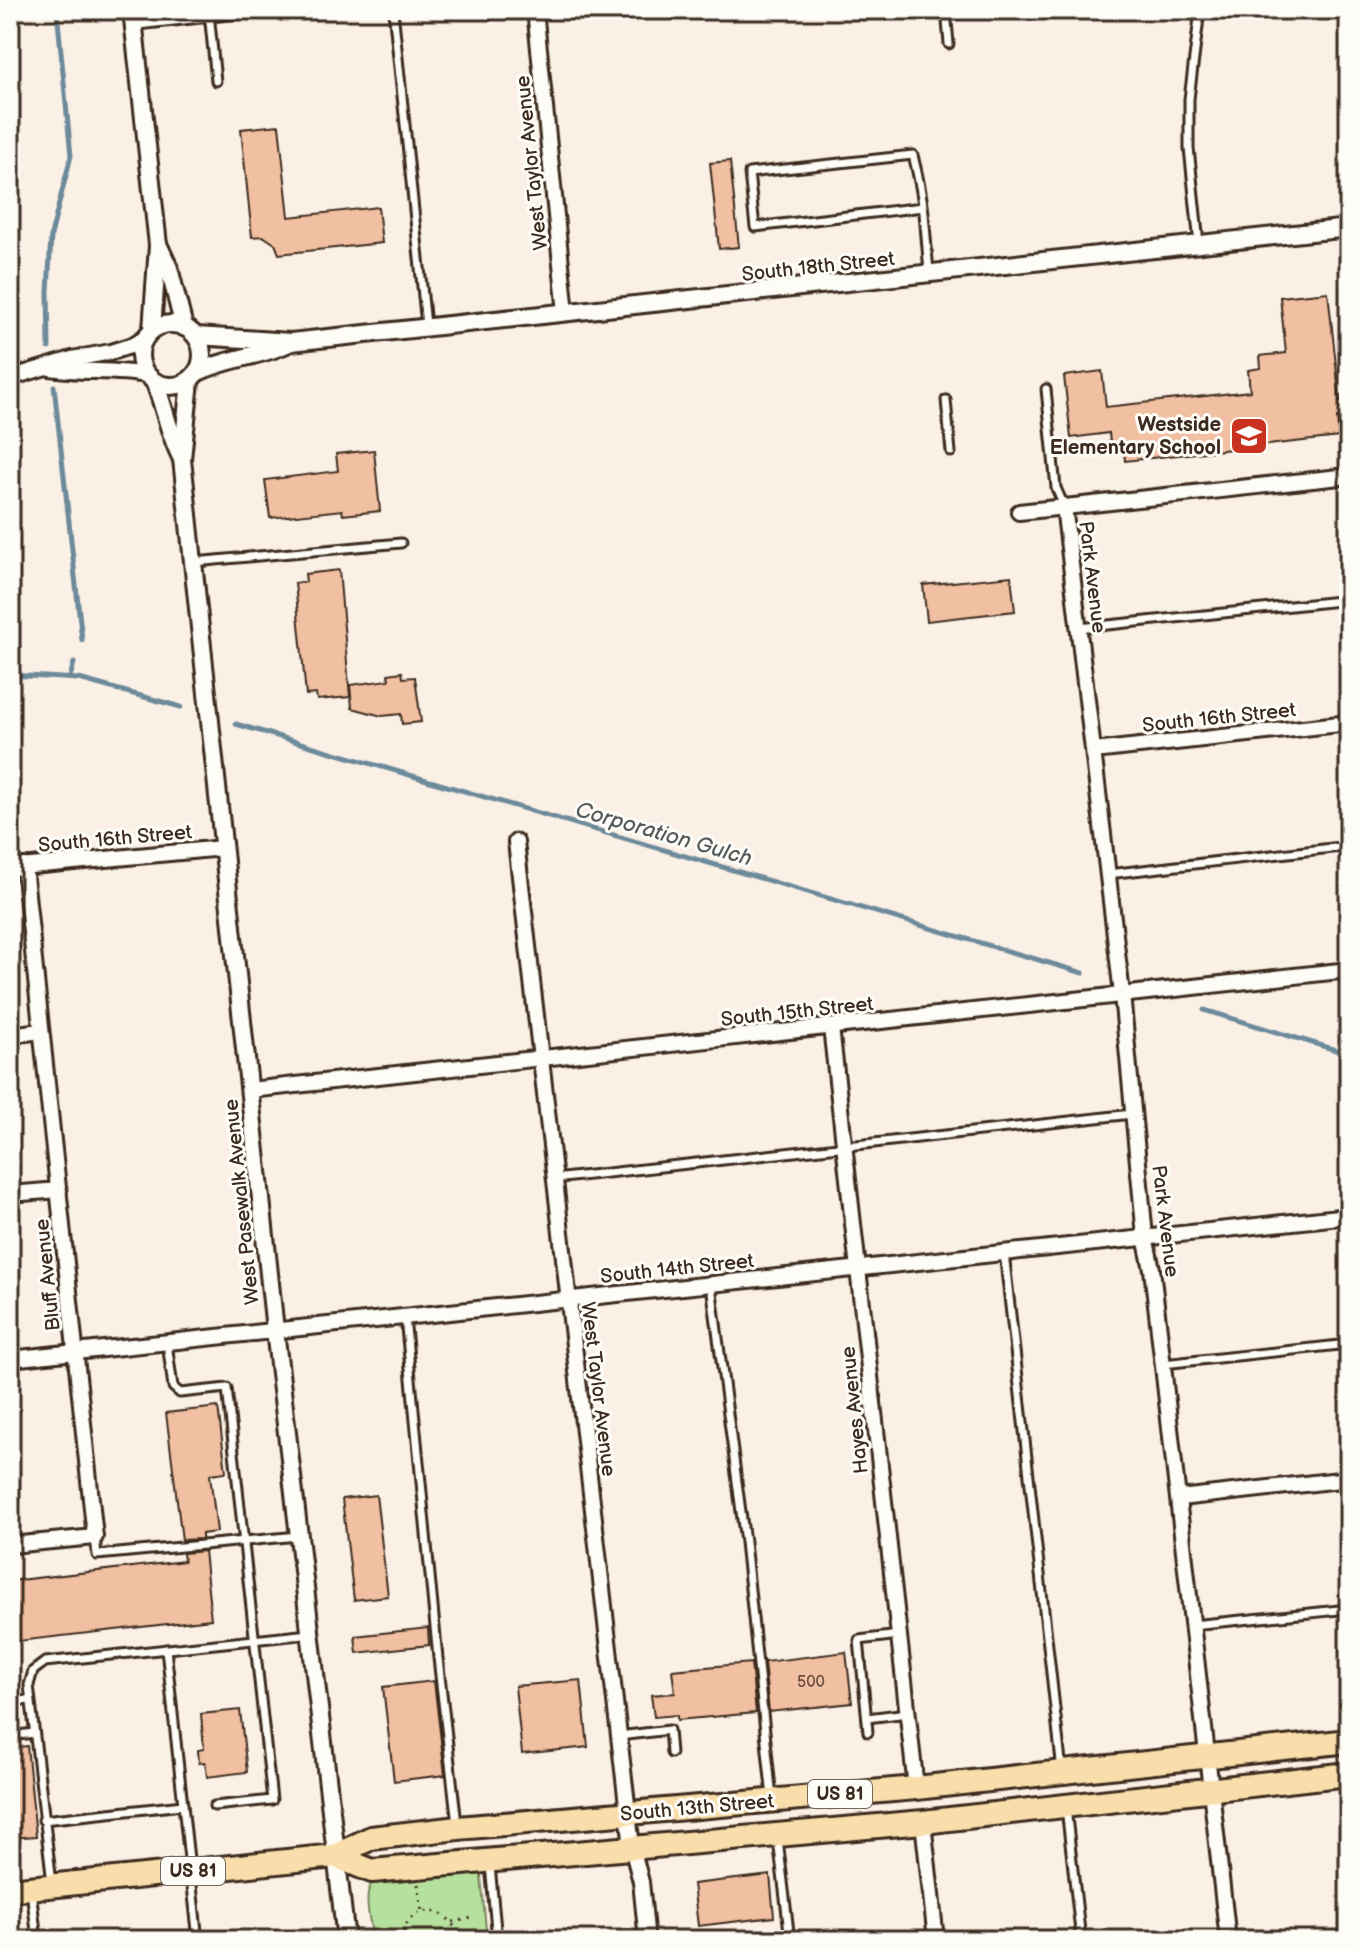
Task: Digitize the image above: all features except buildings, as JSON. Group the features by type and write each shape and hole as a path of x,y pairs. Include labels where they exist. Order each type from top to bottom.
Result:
{"highway":[{"name":"South 13th Street","path":"31,1887 335,1856 371,1838 458,1828 916,1788 1349,1741"},
{"name":"South 13th Street","path":"335,1856 372,1871 923,1822 1349,1774"}],"street":[{"path":"150,379 140,363 140,350 148,334 158,245 133,16 240,10"},
{"name":"West Taylor Avenue","path":"535,10 566,313"},
{"name":"South 18th Street","path":"190,332 291,342 1349,228"},
{"path":"50,368 113,371 150,379 166,387 179,386 194,376 203,354 190,332 158,245"},
{"path":"10,378 133,345 162,325 174,324 190,332"},
{"name":"South 18th Street","path":"194,376 232,358 272,351 291,342"},
{"name":"West Pasewalk Avenue","path":"194,376 182,459 275,1330 346,1940"},
{"name":"West Pasewalk Avenue","path":"150,379 167,415 172,441 182,459"},
{"path":"1019,512 1349,476"},
{"name":"Park Avenue","path":"1064,506 1122,994 1145,1237 1152,1269 1180,1498 1228,1940"},
{"name":"South 16th Street","path":"1094,751 1349,723"},
{"name":"West Taylor Avenue","path":"516,842 632,1847 641,1882 647,1940"},
{"name":"South 16th Street","path":"17,867 223,848"},
{"name":"Bluff Avenue","path":"17,867 41,1031 95,1537"},
{"name":"South 15th Street","path":"250,1090 1349,970"},
{"name":"Hayes Avenue","path":"831,1027 916,1788"},
{"path":"10,1035 41,1031"},
{"path":"10,1194 59,1190"},
{"name":"South 14th Street","path":"10,1359 1349,1216"},
{"path":"1180,1498 1349,1479"},
{"path":"10,1545 95,1537"},
{"path":"923,1822 936,1940"}],"lane":[{"path":"393,10 427,327"},
{"path":"946,10 949,44"},
{"path":"1199,244 1189,99 1200,10"},
{"path":"209,13 216,81"},
{"path":"923,207 755,227 749,173 913,155 923,207 930,274"},
{"path":"1046,389 1056,488 1064,506"},
{"path":"946,400 951,452"},
{"path":"194,562 401,543"},
{"path":"1079,628 1349,600"},
{"path":"1108,874 1349,846"},
{"path":"554,1179 1133,1114"},
{"path":"1004,1252 1062,1772"},
{"path":"711,1285 745,1542 772,1800"},
{"path":"405,1317 436,1643 458,1828"},
{"path":"167,1342 173,1387 180,1393 227,1388 272,1800 214,1806"},
{"path":"1163,1364 1349,1344"},
{"path":"95,1537 97,1555 298,1536"},
{"path":"1192,1625 1349,1609"},
{"path":"37,1940 31,1887 43,1820 30,1700 29,1685 33,1671 45,1662 309,1634"},
{"path":"868,1732 859,1640 899,1635"},
{"path":"166,1649 198,1940"},
{"path":"10,1702 30,1700"},
{"path":"867,1718 908,1713"},
{"path":"619,1736 669,1730 671,1753"},
{"path":"10,1736 34,1733"},
{"path":"43,1820 183,1805"},
{"path":"1066,1806 1081,1940"},
{"path":"778,1834 790,1940"},
{"path":"489,1859 497,1940"}],"path":[{"path":"417,1875 422,1912"},
{"path":"403,1940 409,1920 422,1912 439,1912 453,1922 458,1940"},
{"path":"453,1922 472,1918"},
{"path":"373,1939 403,1933"}],"green space":[{"path":"480,1866 487,1940 373,1940 367,1901 374,1880"}],"waterway":[{"path":"49,348 51,235 71,156 57,10"},
{"path":"54,386 82,640"},
{"path":"70,677 74,663"},
{"name":"Corporation Gulch","path":"10,675 79,679 181,707"},
{"name":"Corporation Gulch","path":"236,724 1083,973"},
{"name":"Corporation Gulch","path":"1204,1010 1349,1054"}],"place":[{"name":"Westside Elementary School","path":"1249,436"}]}
